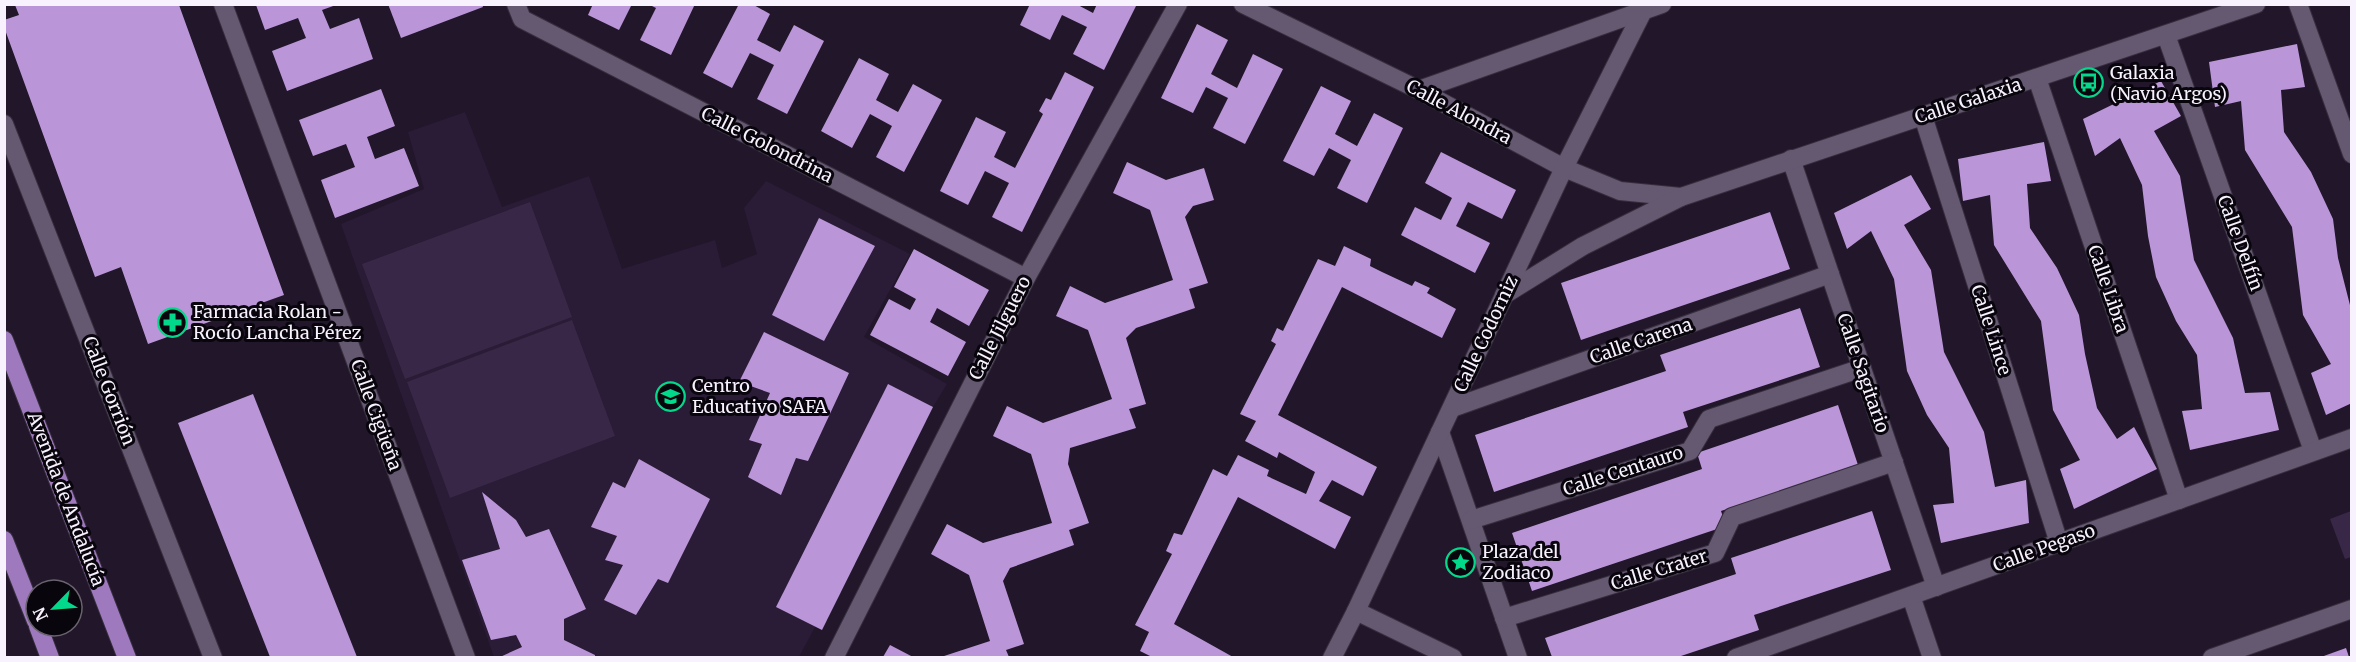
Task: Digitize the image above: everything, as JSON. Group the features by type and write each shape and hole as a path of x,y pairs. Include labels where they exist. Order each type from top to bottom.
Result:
{"main road":[{"name":"Avenida de Andalucía","path":"4,340 127,657"},
{"path":"4,540 24,591"},
{"path":"43,638 50,657"}],"street":[{"name":"Calle Cigüeña","path":"223,4 466,657"},
{"name":"Calle Golondrina","path":"516,4 522,19 1026,278"},
{"name":"Calle Jilguero","path":"834,657 1026,278 1178,4"},
{"name":"Calle Alondra","path":"1243,4 1419,90 1564,168 1620,192 1681,197"},
{"path":"1419,90 1662,4"},
{"name":"Calle Galaxia","path":"1504,294 1583,246 1681,197 2256,4"},
{"path":"2298,4 2352,154"},
{"name":"Calle Codorniz","path":"1332,657 1356,611 1564,168 1643,11"},
{"name":"Calle Delfín","path":"2166,35 2313,451"},
{"name":"Calle Libra","path":"2037,78 2179,500"},
{"name":"Calle Lince","path":"1923,116 2059,543"},
{"name":"Calle Gorrión","path":"4,124 213,657"},
{"name":"Calle Sagitario","path":"1791,159 1936,587"},
{"name":"Calle Carena","path":"1452,408 1830,274"},
{"name":"Calle Centauro","path":"1471,520 1690,451 1709,419 1862,368"},
{"path":"1440,432 1518,657"},
{"name":"Calle Pegaso","path":"1736,657 2352,438"},
{"name":"Calle Crater","path":"1504,618 1715,553 1732,517 1894,462"},
{"path":"1911,596 1932,657"},
{"path":"2212,657 2262,649 2352,609"},
{"path":"1356,611 1453,657"}],"shaded area":[{"name":"Centro Educativo SAFA","path":"465,112 502,207 589,176 622,269 715,240 722,268 757,254 744,208 766,181 910,254 864,337 947,384 799,657 494,657 341,224 424,189 408,132"},
{"path":"530,202 572,317 405,379 362,264"},
{"path":"572,320 615,436 450,498 407,382"},
{"path":"2351,511 2351,557 2345,559 2330,519"}],"building":[{"path":"388,4 482,4 483,7 401,38"},
{"path":"593,4 632,4 619,30 588,15"},
{"path":"648,4 695,4 671,55 640,40 656,8"},
{"path":"739,4 752,4 770,14 757,40 780,52 794,25 824,41 787,114 757,99 774,65 750,53 732,88 703,73"},
{"path":"1030,4 1076,4 1093,13 1097,4 1137,4 1104,70 1073,54 1087,27 1062,15 1050,40 1020,25"},
{"path":"15,5 179,5 284,295 148,344 121,267 95,277 4,27 4,20 19,15"},
{"path":"256,5 336,5 322,10 330,29 359,18 373,59 287,91 272,51 306,38 298,18 265,30"},
{"path":"1197,24 1228,40 1211,74 1237,88 1253,54 1283,69 1245,144 1213,128 1228,98 1206,87 1193,113 1161,98"},
{"path":"2297,44 2305,87 2281,90 2284,132 2311,172 2333,219 2338,258 2352,313 2352,403 2326,415 2311,373 2331,364 2303,315 2292,227 2245,150 2241,101 2215,107 2209,62"},
{"path":"859,58 889,74 876,100 898,112 913,84 942,100 904,172 876,157 892,126 870,114 852,148 821,131"},
{"path":"1065,72 1094,87 1022,232 992,217 1009,183 985,171 968,205 940,191 976,117 1006,132 994,157 1015,168 1043,114 1039,111 1046,98 1051,100"},
{"path":"2161,81 2181,116 2154,131 2180,176 2194,260 2233,338 2245,393 2270,392 2279,430 2190,450 2182,411 2202,409 2197,355 2176,321 2156,277 2142,185 2120,138 2095,156 2083,119"},
{"path":"1321,86 1351,101 1335,134 1357,146 1374,113 1403,128 1367,203 1337,188 1351,160 1329,148 1314,176 1283,161"},
{"path":"381,89 395,126 367,137 375,159 404,148 419,186 335,218 321,180 355,167 346,144 313,156 299,120"},
{"path":"2044,142 2051,181 2027,184 2030,228 2057,268 2079,315 2097,408 2117,439 2134,427 2157,469 2074,509 2060,469 2080,460 2053,410 2041,321 1994,245 1990,195 1963,201 1958,159"},
{"path":"1441,152 1516,190 1502,219 1468,202 1456,226 1490,243 1475,273 1401,235 1415,207 1441,220 1452,198 1425,183"},
{"path":"1127,162 1166,180 1204,168 1214,200 1193,206 1185,217 1208,283 1189,289 1195,308 1136,328 1126,338 1146,404 1129,409 1136,428 1070,448 1068,464 1089,523 1069,530 1074,545 1010,568 1003,581 1024,644 1006,650 1009,657 941,657 990,641 969,575 931,554 947,524 983,543 1052,523 1031,454 993,436 1007,406 1043,423 1112,399 1088,330 1056,316 1070,286 1105,303 1173,280 1150,210 1113,193"},
{"path":"1911,175 1931,209 1904,225 1931,270 1944,352 1984,432 1995,487 2026,480 2029,523 1941,543 1933,505 1954,503 1949,448 1927,415 1907,371 1894,279 1871,231 1847,249 1834,213"},
{"path":"1770,212 1790,269 1581,340 1561,283"},
{"path":"819,218 875,246 824,341 772,315"},
{"path":"1344,246 1371,259 1370,266 1382,272 1412,286 1415,281 1430,288 1427,293 1456,309 1442,338 1342,287 1278,415 1377,467 1363,496 1332,480 1319,501 1351,517 1335,549 1238,497 1174,624 1233,657 1152,657 1140,651 1149,632 1135,625 1172,554 1166,551 1174,533 1182,535 1213,469 1227,476 1238,455 1269,470 1267,476 1306,494 1315,472 1279,452 1277,458 1245,441 1256,421 1240,414 1276,344 1271,341 1277,328 1283,331 1318,259 1335,266"},
{"path":"914,249 989,290 969,326 937,308 930,322 966,342 948,376 870,335 889,299 910,310 916,299 894,287"},
{"path":"1800,308 1820,367 1683,412 1688,427 1494,492 1475,435 1666,371 1660,355"},
{"path":"764,332 849,373 808,461 796,458 781,495 748,477 762,444 749,440 770,393 739,382"},
{"path":"888,384 933,407 822,630 776,607"},
{"path":"253,394 357,657 270,657 178,423"},
{"path":"1838,405 1858,465 1721,511 1726,526 1532,591 1512,533 1702,469 1697,453"},
{"path":"639,459 710,499 668,583 658,579 636,615 604,600 623,565 605,560 617,536 591,527 613,482 625,488"},
{"path":"482,492 516,520 526,537 549,529 586,609 564,619 564,640 595,657 500,657 522,647 516,635 491,640 462,560 500,549"},
{"path":"1872,511 1891,570 1754,615 1759,630 1678,657 1552,657 1545,638 1736,574 1731,558"},
{"path":"890,645 913,657 883,657"},
{"path":"2346,648 2349,657 2321,657"}],"place":[{"name":"Galaxia (Navio Argos)","path":"2089,83"},
{"name":"Farmacia Rolan - Rocío Lancha Pérez","path":"172,322"},
{"name":"Centro Educativo SAFA","path":"671,396"},
{"name":"Plaza del Zodiaco","path":"1461,562"}]}
